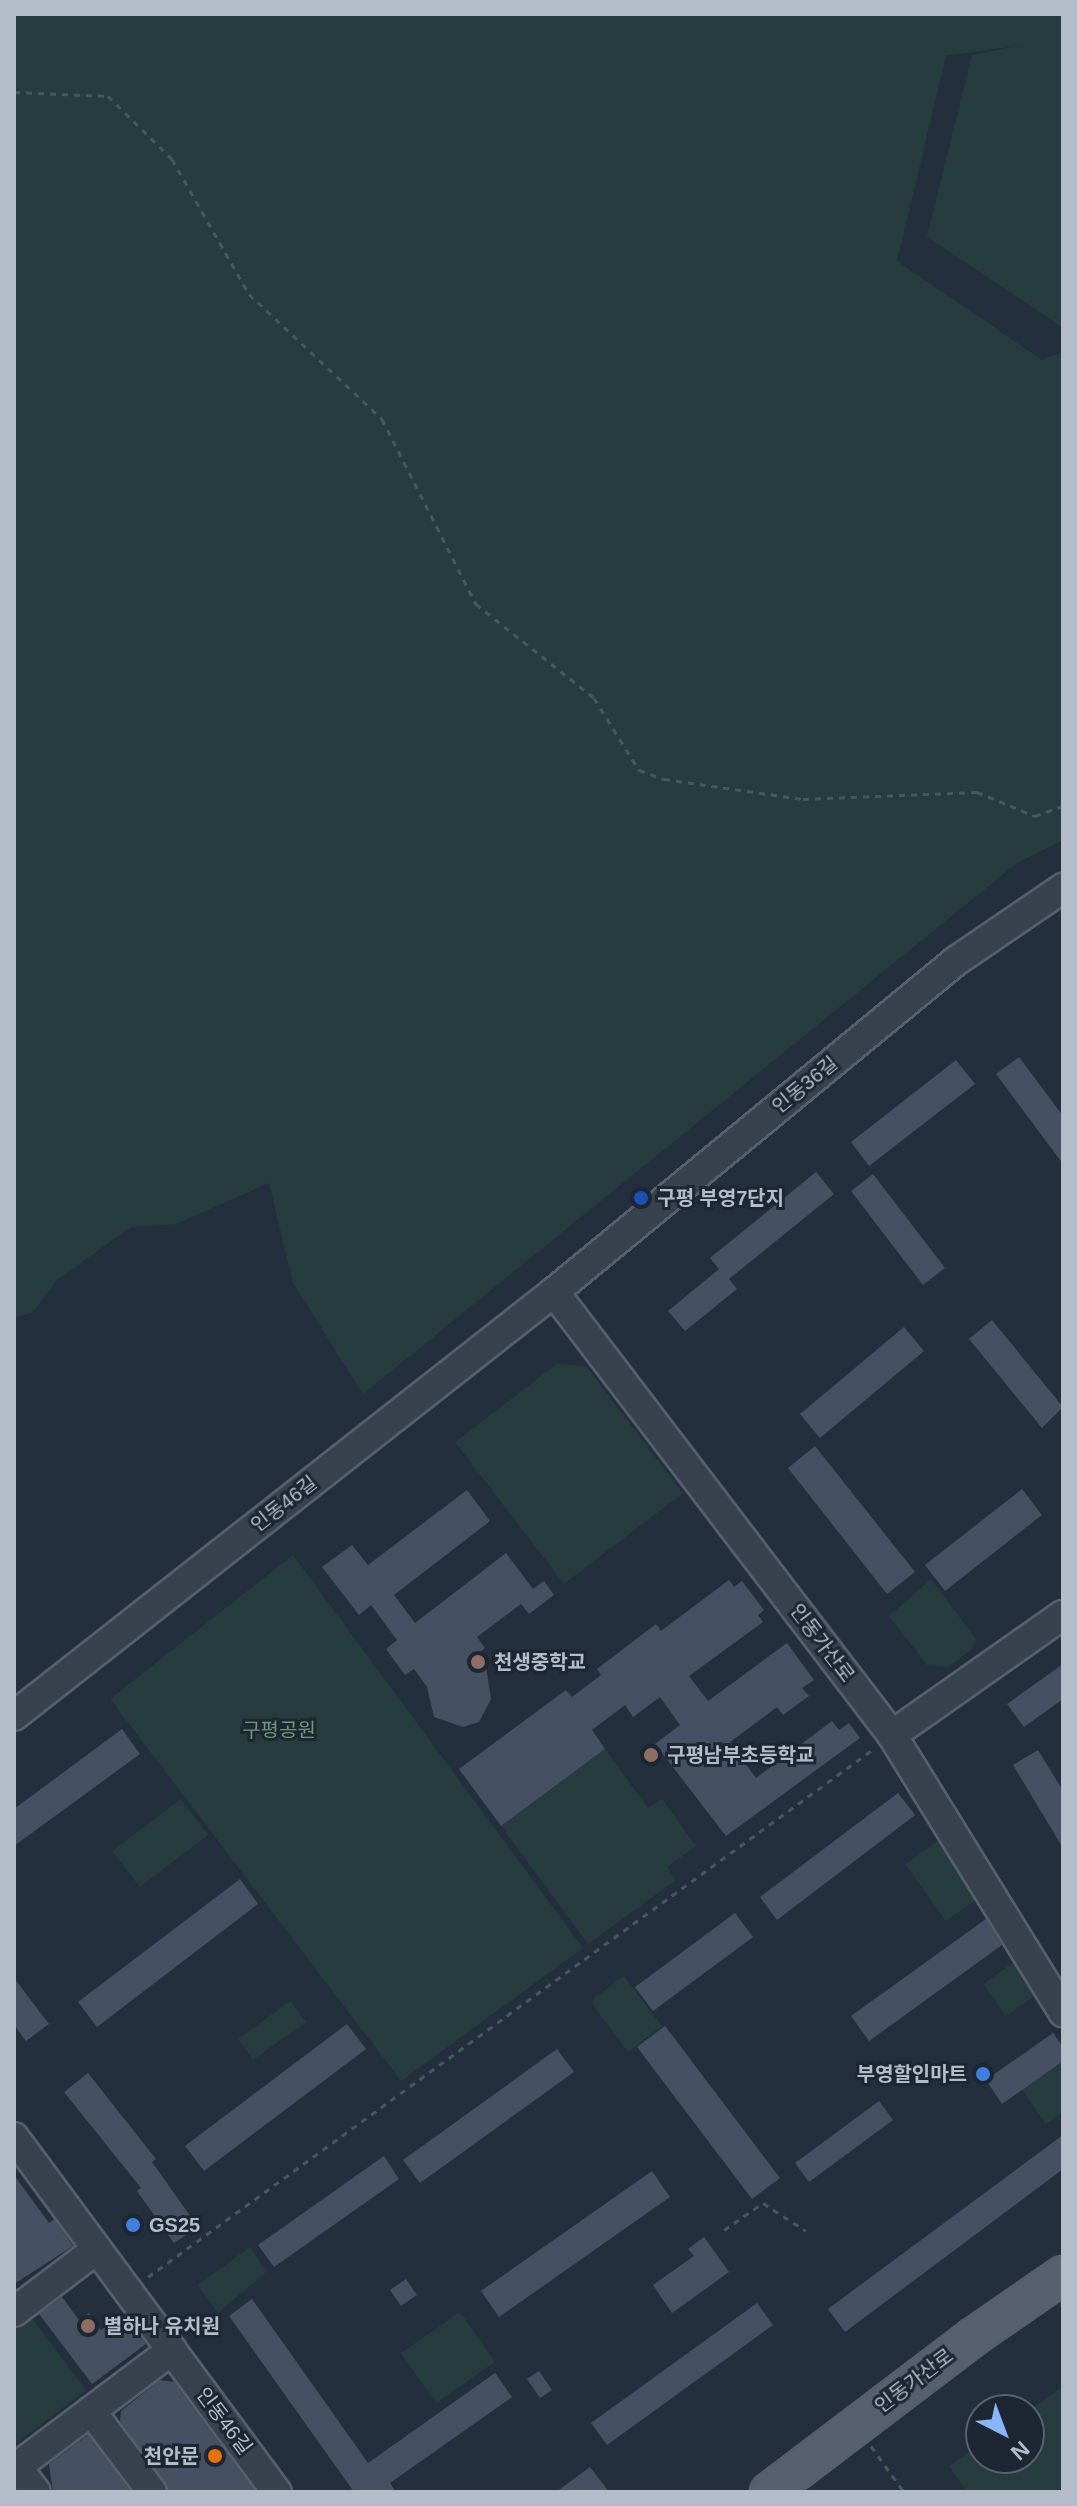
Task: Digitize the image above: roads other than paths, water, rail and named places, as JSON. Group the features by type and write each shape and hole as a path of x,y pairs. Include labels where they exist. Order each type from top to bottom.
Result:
{"main road":[{"name":"인동가산로","path":"769,2492 1063,2275"}],"street":[{"name":"인동36길","path":"554,1292 956,961 1063,888"},
{"name":"인동46길","path":"14,1716 554,1292"},
{"name":"인동가산로","path":"554,1292 892,1735 1063,2012"},
{"path":"892,1735 1063,1615"},
{"name":"인동46길","path":"14,2137 277,2492"},
{"path":"15,2309 97,2249"},
{"path":"36,2492 16,2468 172,2350"},
{"path":"91,2411 152,2492"}],"place":[{"name":"구평 부영7단지","path":"641,1198"},
{"name":"천생중학교","path":"478,1662"},
{"name":"구평남부초등학교","path":"651,1755"},
{"name":"부영할인마트","path":"983,2074"},
{"name":"GS25","path":"133,2225"},
{"name":"별하나 유치원","path":"88,2326"},
{"name":"천안문","path":"215,2456"}],"park label":[{"name":"구평공원","path":"279,1730"}]}
